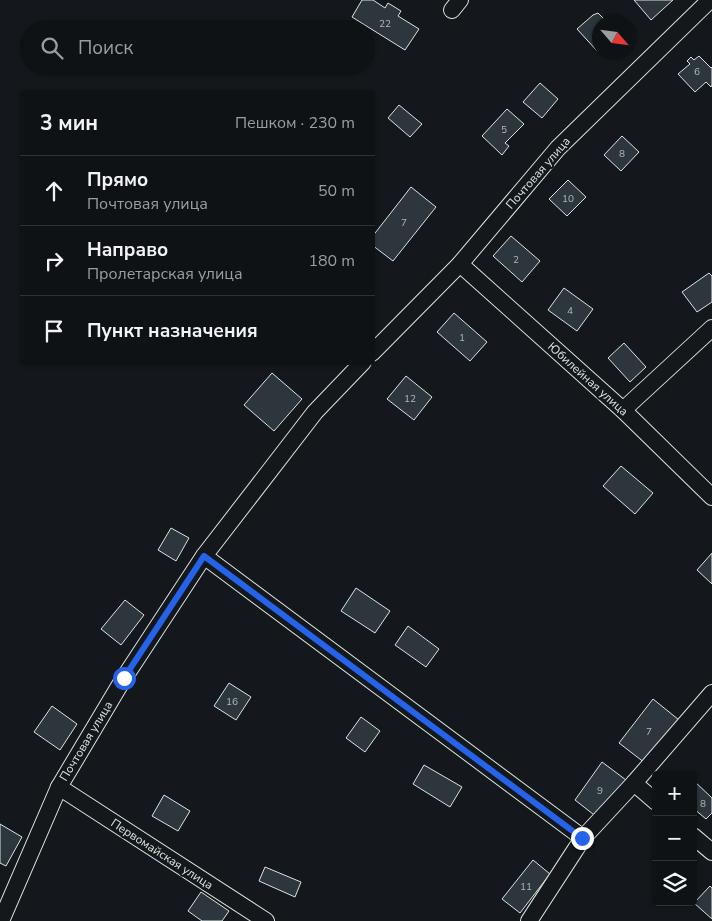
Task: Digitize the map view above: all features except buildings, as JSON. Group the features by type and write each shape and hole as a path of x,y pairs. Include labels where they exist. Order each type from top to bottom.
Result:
{"street":[{"name":"Почтовая улица","path":"375,350 460,264 558,148 710,0"},
{"name":"Юбилейная улица","path":"460,264 623,410 712,497"},
{"path":"623,410 712,328"},
{"name":"Почтовая улица","path":"1,921 59,787 124,678 204,556 314,412 360,365"},
{"path":"204,556 582,838"},
{"path":"529,921 582,838 634,783 712,693"},
{"path":"634,783 652,799"},
{"name":"Первомайская улица","path":"59,787 266,921"},
{"path":"697,839 712,852"}],"route":[{"path":"124,678 204,556 582,838"}]}
